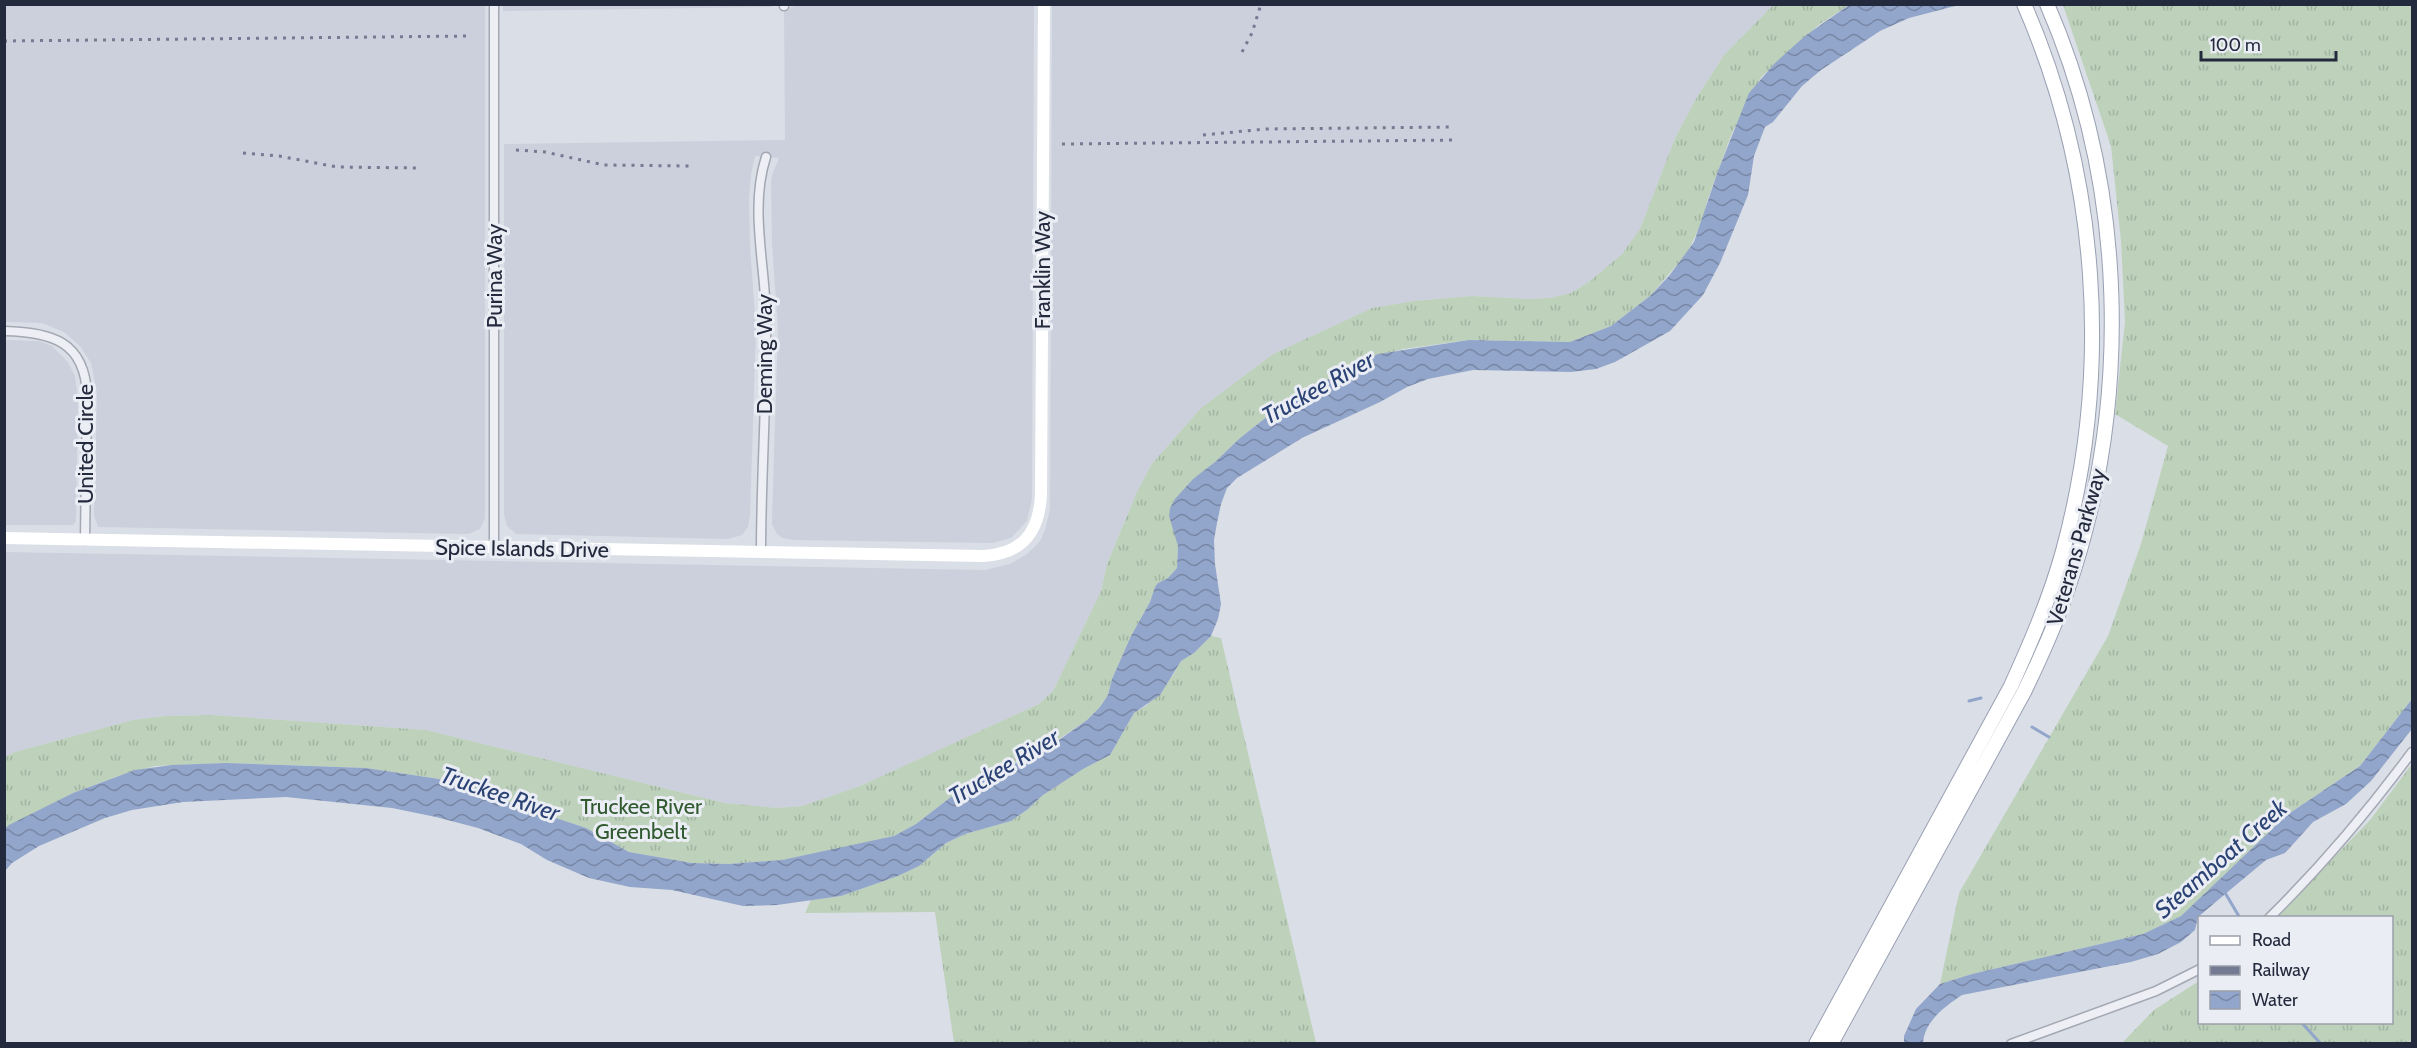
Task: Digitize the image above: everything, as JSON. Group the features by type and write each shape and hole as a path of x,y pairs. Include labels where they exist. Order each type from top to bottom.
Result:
{"main road":[{"name":"Veterans Parkway","path":"1816,1044 2011,686 2035,633 2062,553 2074,508 2090,398 2093,341 2089,253 2068,132 2050,74 2024,4"},
{"name":"Veterans Parkway","path":"1831,1044 2024,692 2048,640 2078,556 2101,459 2112,341 2108,251 2102,191 2090,128 2071,67 2047,4"}],"street":[{"name":"Purina Way","path":"494,4 494,547"},
{"name":"Franklin Way","path":"1032,533 1038,520 1041,495 1044,4"},
{"name":"Deming Way","path":"761,552 766,321 759,204 761,175 766,157"},
{"name":"United Circle","path":"4,331 42,333 56,339 70,350 84,372 87,395 85,540"},
{"name":"Spice Islands Drive","path":"4,538 995,556 1017,547 1032,533"},
{"path":"2271,916 2372,805 2412,752"},
{"path":"2011,1044 2156,991 2198,970"}],"shaded area":[{"path":"5,4 485,5 485,518 480,529 468,534 98,527 94,515 97,393 91,363 80,346 64,332 42,323 5,322"},
{"path":"503,4 772,5 772,7 503,11"},
{"path":"793,4 1034,5 1032,499 1027,521 1011,538 992,543 794,540 782,538 777,534 772,524 778,329 772,244 771,183 779,158 755,156 749,198 756,330 748,527 742,535 728,539 516,534 507,526 504,515 504,144 785,140 784,7 793,7"},
{"path":"1052,5 1773,5 1724,55 1697,97 1675,138 1640,229 1622,254 1590,281 1571,293 1550,298 1529,299 1472,296 1414,301 1372,308 1273,354 1201,408 1151,465 1137,492 1107,564 1101,591 1053,691 1039,704 860,786 802,806 777,808 749,806 725,803 426,730 212,715 165,716 133,720 15,752 5,757 5,552 985,570 1010,564 1027,554 1040,541 1050,509"},
{"path":"5,340 39,341 52,346 68,362 75,376 78,399 76,521 73,525 5,525"}],"green space":[{"name":"Truckee River Greenbelt","path":"1773,5 1849,5 1820,24 1761,77 1732,133 1707,201 1703,220 1687,253 1650,296 1611,326 1570,342 1469,340 1403,349 1365,359 1309,389 1273,412 1193,479 1170,508 1178,546 1177,568 1155,587 1150,602 1131,636 1112,679 1108,695 1100,707 1087,720 1034,756 960,790 916,824 894,836 782,860 729,864 692,863 629,852 586,828 439,779 366,768 226,763 155,766 118,776 73,793 5,828 5,757 15,752 133,720 165,716 212,715 426,730 725,803 777,808 802,806 860,786 1039,704 1053,691 1101,591 1107,564 1137,492 1151,465 1201,408 1273,354 1372,308 1414,301 1472,296 1550,298 1571,293 1590,281 1622,254 1640,229 1675,138 1697,97 1724,55"},
{"path":"2063,5 2412,5 2412,699 2360,766 2287,815 2181,916 2143,934 1972,974 1940,984 1959,893 2108,636 2141,544 2168,446 2115,414 2125,322 2121,241 2111,146"},
{"path":"1211,636 1221,638 1316,1043 954,1043 935,912 805,913 811,900 841,896 898,876 919,866 946,843 965,834 1011,821 1043,795 1083,769 1110,755 1134,713 1147,705 1173,675 1181,661 1194,653"},
{"path":"2412,764 2412,1043 2122,1043 2154,1010 2198,982 2198,1024 2393,1024 2393,916 2277,916 2370,820"}],"water":[{"name":"Truckee River","path":"1849,5 1959,5 1909,18 1880,31 1821,70 1802,86 1773,122 1765,127 1754,156 1748,195 1720,263 1703,295 1670,331 1615,362 1596,369 1571,372 1473,370 1428,379 1302,438 1237,478 1227,488 1221,504 1214,540 1221,604 1211,636 1194,653 1181,661 1160,695 1134,713 1110,755 1083,769 1043,795 1011,821 965,834 946,843 919,866 898,876 841,896 777,905 743,906 672,890 630,887 589,878 547,860 521,844 478,828 436,817 392,808 286,797 183,802 132,810 105,818 39,846 12,863 5,871 5,828 9,825 73,793 135,770 172,765 226,763 366,768 439,779 586,828 629,852 692,863 729,864 782,860 894,836 916,824 960,790 1034,756 1087,720 1100,707 1108,695 1112,679 1131,636 1150,602 1155,587 1177,568 1178,546 1169,516 1175,499 1193,479 1273,412 1309,389 1378,354 1469,340 1570,342 1611,326 1650,296 1669,276 1694,242 1718,171 1749,93 1775,63 1805,36"},
{"path":"2412,699 2412,729 2371,781 2346,804 2313,822 2285,853 2266,860 2198,916 2195,930 2181,942 2158,954 2131,962 1962,995 1931,1021 1923,1043 1904,1043 1904,1036 1916,1009 1940,984 1972,974 2143,934 2181,916 2287,815 2360,766"}],"waterway":[{"path":"1969,701 1981,698"},
{"path":"2032,727 2049,737"},
{"name":"Steamboat Creek","path":"2224,891 2239,916"},
{"path":"2303,1024 2321,1044"}],"railway":[{"path":"1242,52 1252,33 1261,4"},
{"path":"4,41 469,36"},
{"path":"1203,135 1266,129 1452,127"},
{"path":"1062,144 1458,140"},
{"path":"516,150 545,152 604,165 689,166"},
{"path":"243,153 279,156 337,167 417,168"}]}
